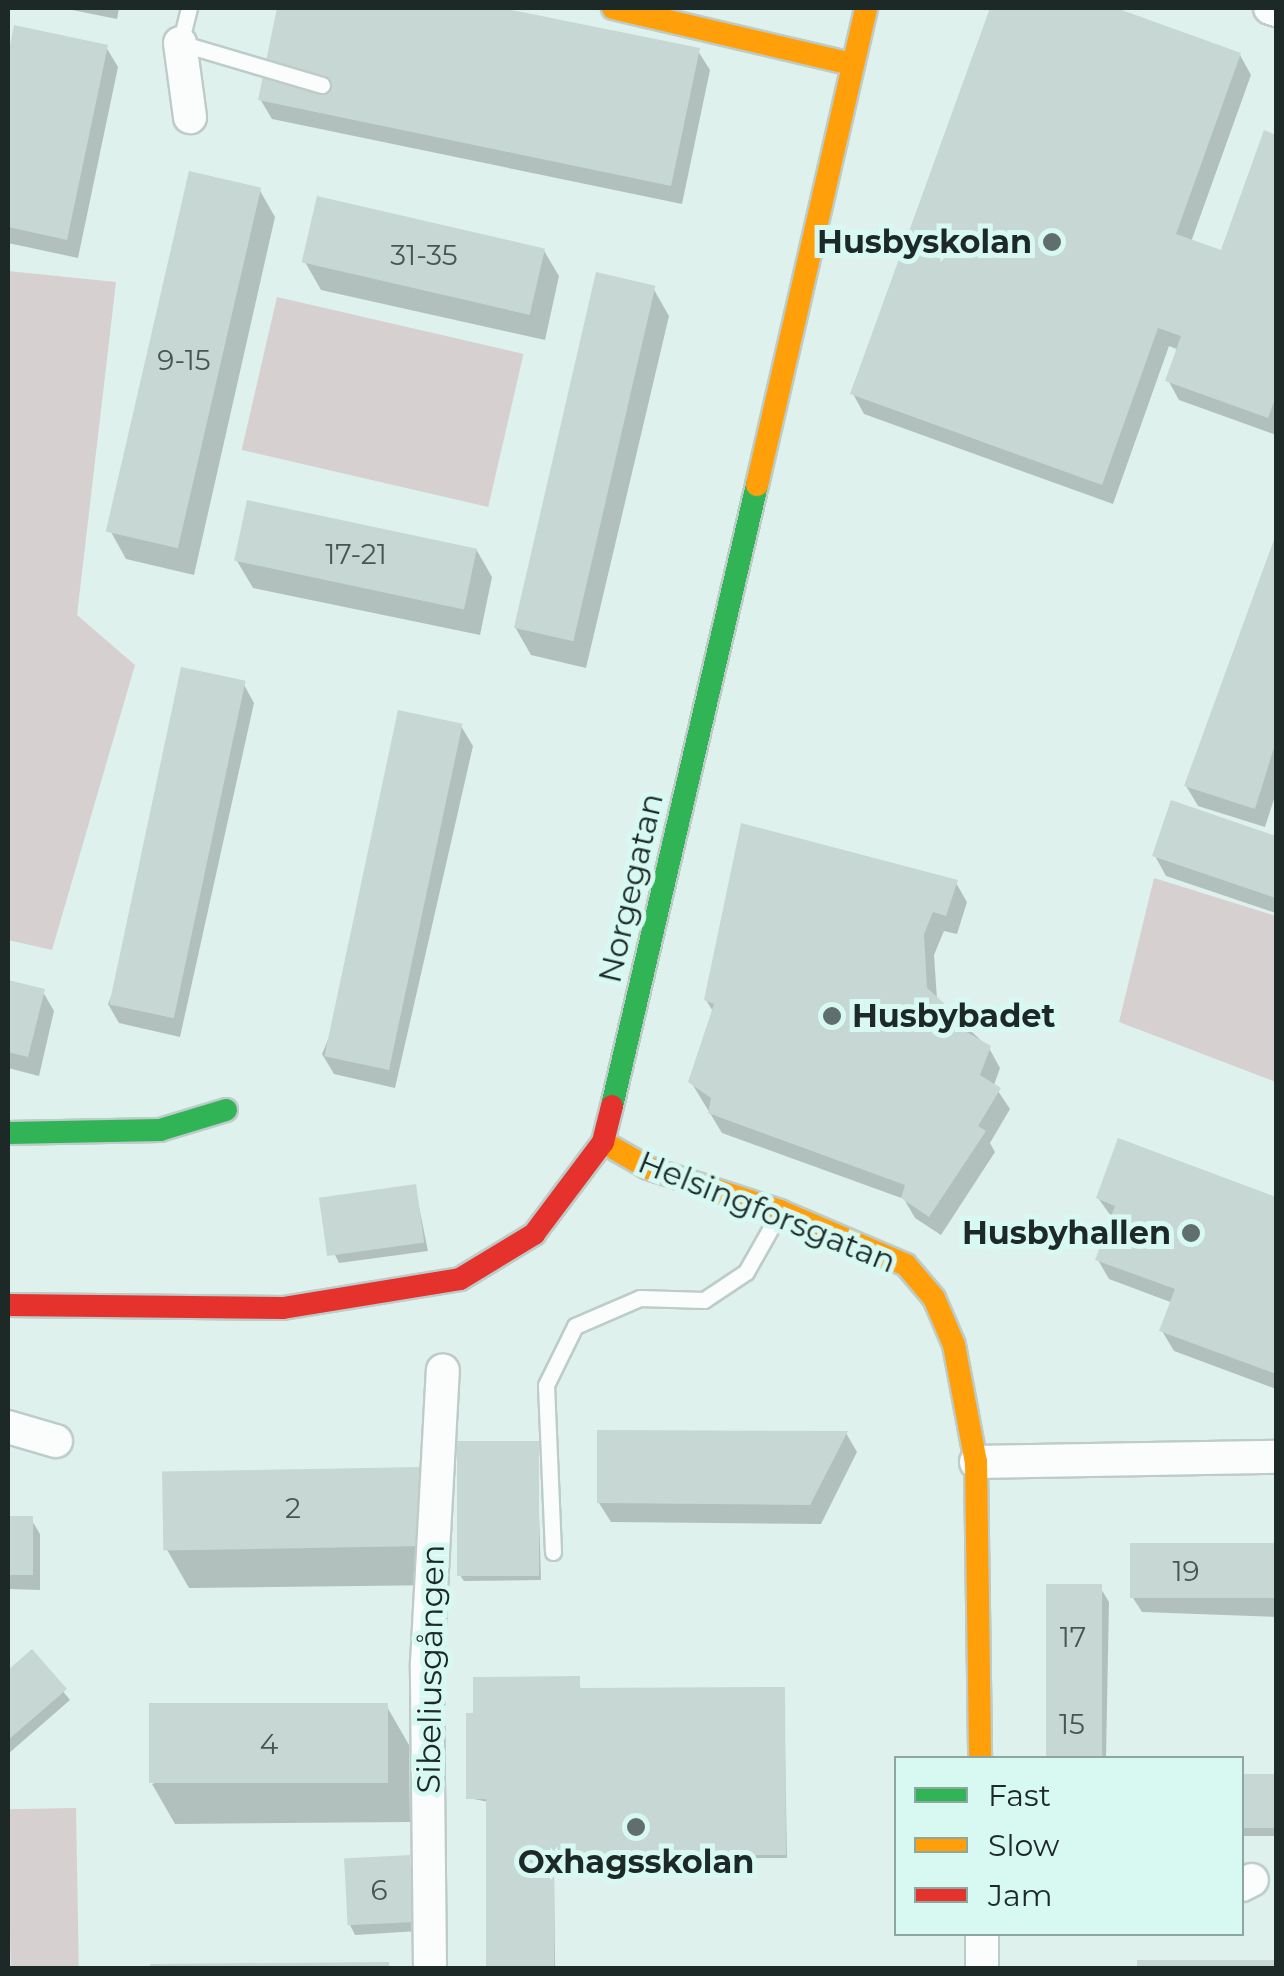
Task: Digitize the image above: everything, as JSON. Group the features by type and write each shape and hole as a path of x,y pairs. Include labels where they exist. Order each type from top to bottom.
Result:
{"street":[{"path":"613,8 852,64"},
{"name":"Norgegatan","path":"8,1306 283,1308 460,1278 534,1234 602,1142 866,8"},
{"path":"180,43 190,118"},
{"path":"8,1133 160,1130 226,1110"},
{"name":"Helsingforsgatan","path":"602,1142 648,1168 780,1211 906,1265 934,1298 954,1345 976,1462 980,1756"},
{"name":"Sibeliusgången","path":"430,1968 426,1662 443,1370"},
{"path":"8,1427 56,1442"},
{"path":"976,1462 1275,1454"},
{"path":"982,1936 982,1968"}],"lane":[{"path":"189,8 180,43 322,85"},
{"path":"553,1552 546,1385 575,1326 640,1298 704,1300 746,1272 780,1211"}],"shaded area":[{"path":"8,271 116,282 77,615 135,665 52,950 8,940"},
{"path":"277,297 524,354 488,507 242,450"},
{"path":"1154,878 1276,916 1276,1082 1119,1022"},
{"path":"76,1808 79,1968 11,1968 8,1809"}],"building":[{"path":"277,8 502,8 700,48 671,186 258,100"},
{"name":"Husbyskolan","path":"990,8 1116,8 1241,53 1176,234 1221,250 1264,130 1276,135 1276,396 1268,418 1165,381 1181,336 1158,328 1102,485 850,394"},
{"path":"14,25 108,45 67,240 8,227 8,56"},
{"path":"189,171 261,188 178,548 106,532"},
{"path":"317,196 545,249 530,315 302,262"},
{"path":"596,272 655,286 573,641 514,628"},
{"path":"247,500 477,549 464,610 234,561"},
{"path":"1276,534 1276,741 1255,809 1184,786"},
{"path":"181,667 246,681 174,1018 109,1004"},
{"path":"398,710 463,724 389,1070 324,1056"},
{"path":"1171,800 1276,836 1276,898 1152,856"},
{"name":"Husbybadet","path":"741,823 958,880 946,916 933,912 924,934 927,988 966,1023 963,1030 991,1046 980,1075 1001,1088 978,1126 986,1131 929,1217 901,1198 905,1185 708,1113 711,1098 688,1082 714,1004 704,1000"},
{"path":"8,980 45,989 28,1057 8,1052"},
{"name":"Husbyhallen","path":"1118,1138 1276,1197 1276,1374 1159,1331 1175,1289 1095,1260 1115,1206 1096,1198"},
{"path":"416,1184 424,1242 327,1256 319,1198"},
{"path":"597,1430 848,1431 810,1505 597,1503"},
{"path":"457,1441 539,1441 539,1576 457,1576"},
{"path":"422,1467 423,1546 163,1551 162,1472"},
{"path":"8,1516 33,1516 33,1575 8,1575"},
{"path":"1130,1543 1276,1543 1276,1598 1130,1598"},
{"path":"1046,1584 1102,1584 1102,1756 1046,1756"},
{"path":"32,1649 67,1689 8,1740 8,1670"},
{"name":"Oxhagsskolan","path":"580,1676 580,1688 785,1687 786,1855 554,1856 554,1968 486,1968 486,1799 466,1799 466,1713 473,1713 473,1677"},
{"path":"149,1703 388,1703 388,1783 149,1783"},
{"path":"1244,1774 1276,1774 1276,1828 1244,1828"},
{"path":"410,1855 414,1922 348,1925 344,1858"},
{"path":"1137,1960 1276,1960 1276,1968 1137,1968"},
{"path":"389,1962 389,1968 150,1968 150,1964"}],"traffic: fast":[{"path":"612,1106 757,485"},
{"path":"8,1133 160,1130 226,1110"}],"traffic: slow":[{"path":"613,8 852,64"},
{"path":"757,485 866,8"},
{"path":"603,1142 648,1168 780,1211 906,1265 934,1298 954,1345 976,1462 980,1756"}],"traffic: jam":[{"path":"8,1305 283,1308 460,1279 534,1234 603,1142 612,1106"}],"place":[{"name":"Husbyskolan","path":"1052,242"},
{"name":"Husbybadet","path":"832,1016"},
{"name":"Husbyhallen","path":"1191,1233"},
{"name":"Oxhagsskolan","path":"636,1827"}]}
